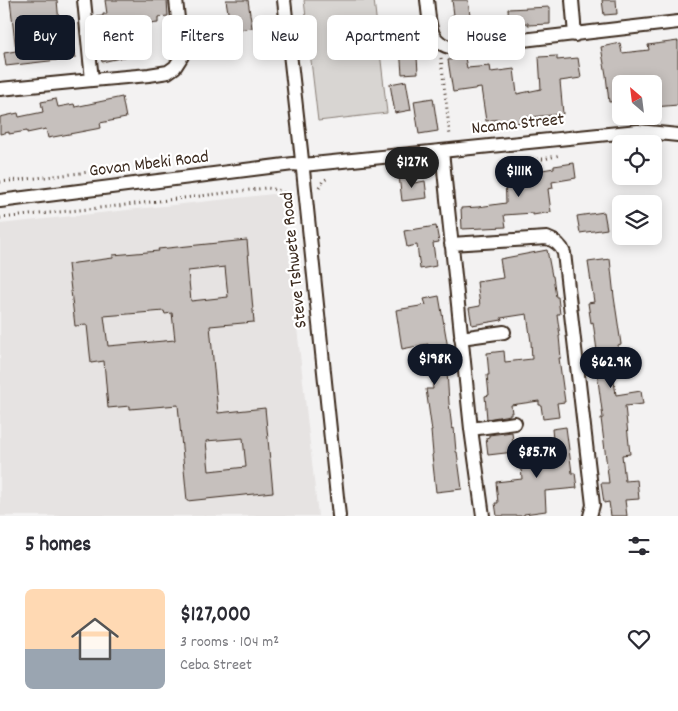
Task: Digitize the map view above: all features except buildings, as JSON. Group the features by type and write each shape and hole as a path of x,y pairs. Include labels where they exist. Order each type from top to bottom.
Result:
{"street":[{"path":"84,0 92,80"},
{"path":"0,89 168,72 175,67 182,56 176,0"},
{"name":"Steve Tshwete Road","path":"284,0 339,516"},
{"path":"427,0 431,30 434,36 445,46 453,48 678,22"},
{"path":"572,0 575,35"},
{"name":"Ncama Street","path":"303,165 638,130 678,135"},
{"path":"447,151 451,244 471,429 483,516"},
{"name":"Govan Mbeki Road","path":"0,201 293,164 303,165"},
{"path":"451,244 548,238 562,248 593,505 590,516"},
{"path":"461,338 504,332"},
{"path":"471,429 515,423"}],"path":[{"path":"439,42 447,100 447,151"},
{"path":"318,192 318,188 323,181 330,177"},
{"path":"0,218 266,188 280,190 290,199 292,206"}],"shaded area":[{"path":"304,0 374,0 376,15 327,15 327,60 381,60 387,113 318,121 311,60 317,60 317,15 306,15"},
{"path":"273,194 283,202 318,516 0,516 0,224"}]}
